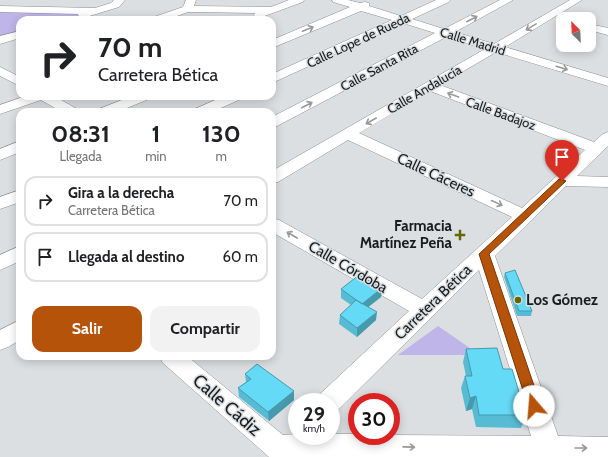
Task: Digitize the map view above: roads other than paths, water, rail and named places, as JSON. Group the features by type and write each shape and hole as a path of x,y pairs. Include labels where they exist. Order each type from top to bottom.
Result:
{"street":[{"path":"80,16 115,5 120,0"},
{"path":"255,16 299,0"},
{"name":"Calle Madrid","path":"337,0 608,82"},
{"path":"276,42 378,0"},
{"name":"Calle Lope de Rueda","path":"276,77 445,0"},
{"name":"Calle Santa Rita","path":"276,121 508,0"},
{"name":"Calle Andalucía","path":"276,176 577,0"},
{"path":"164,16 189,5 271,10"},
{"path":"0,9 96,11"},
{"path":"549,16 556,18"},
{"path":"596,29 608,32"},
{"path":"0,40 16,35"},
{"path":"1,71 16,66"},
{"path":"1,71 16,80"},
{"name":"Calle Badajoz","path":"429,86 601,142"},
{"path":"0,110 28,100"},
{"path":"51,100 65,108"},
{"path":"114,108 134,100"},
{"path":"209,108 227,100"},
{"name":"Calle Cáceres","path":"348,134 524,216"},
{"name":"Carretera Bética","path":"338,393 424,310 562,181 601,142"},
{"path":"0,154 16,148"},
{"path":"562,181 608,182"},
{"path":"0,204 16,197"},
{"name":"Calle Córdoba","path":"276,226 424,310"},
{"path":"484,254 550,453"},
{"path":"0,263 16,255"},
{"path":"0,341 16,331"},
{"name":"Calle Cádiz","path":"176,360 286,449"},
{"path":"286,449 550,453 608,449"}],"place":[{"name":"Farmacia Martínez Peña","path":"460,235"},
{"name":"Los Gómez","path":"518,300"}]}
